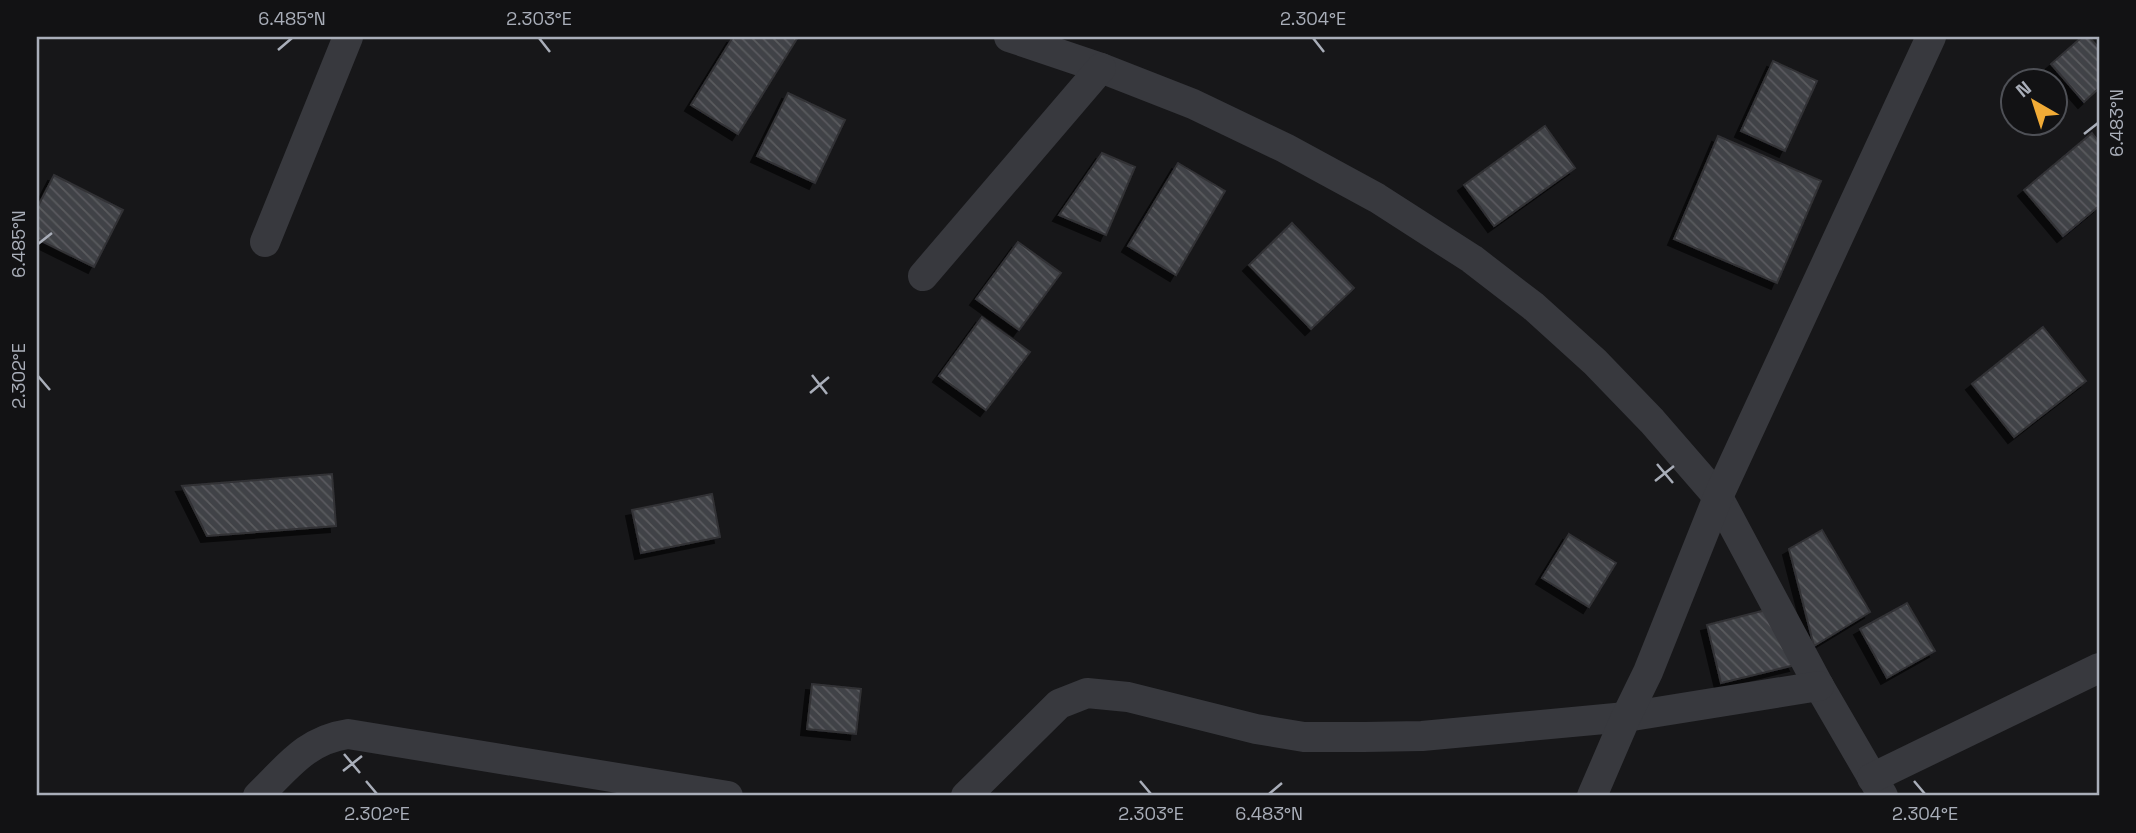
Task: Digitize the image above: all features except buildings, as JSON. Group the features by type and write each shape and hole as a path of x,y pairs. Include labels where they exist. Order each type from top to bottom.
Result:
{"street":[{"path":"264,242 348,37"},
{"path":"1009,37 1101,68 1193,104 1284,148 1377,198 1472,259 1534,306 1595,362 1652,421 1718,497 1819,686 1877,787 2099,668"},
{"path":"1591,796 1648,672 1718,497 1931,37"},
{"path":"923,276 1101,68"},
{"path":"966,796 1059,704 1087,693 1128,697 1256,729 1304,737 1422,736 1626,717 1819,686"},
{"path":"258,796 313,744 348,734 374,736 728,796"}]}
